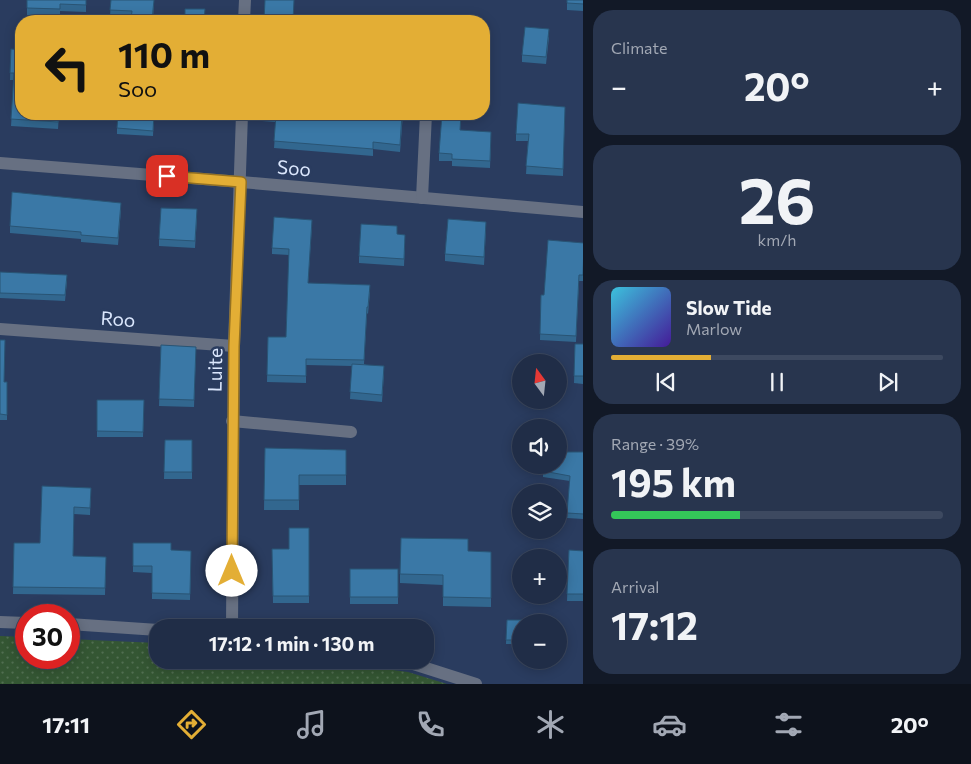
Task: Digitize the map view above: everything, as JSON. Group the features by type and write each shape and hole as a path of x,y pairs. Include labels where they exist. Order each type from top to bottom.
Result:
{"street":[{"path":"244,15 245,0"},
{"name":"Luite","path":"232,619 232,421 242,120"},
{"path":"422,198 426,120"},
{"name":"Soo","path":"0,163 583,212"},
{"name":"Roo","path":"0,329 234,346"},
{"path":"232,421 351,432"},
{"path":"0,622 15,623"},
{"path":"80,625 149,629"},
{"path":"425,669 476,684"}],"green space":[{"path":"0,636 15,637 15,669 80,669 80,640 149,643 149,669 385,669 408,672 447,684 0,684"}],"building":[{"path":"27,0 86,0 86,5 60,4 60,9 27,8"},
{"path":"111,0 154,0 152,15 132,15 132,11 110,10"},
{"path":"265,0 294,0 293,15 264,15"},
{"path":"567,0 583,0 583,4 567,3"},
{"path":"185,9 205,9 204,15 185,15"},
{"path":"525,27 549,29 546,57 522,55"},
{"path":"11,49 15,49 15,119 11,119 14,73 10,73"},
{"path":"518,103 565,107 563,169 526,166 529,134 516,134"},
{"path":"27,120 58,120 58,122"},
{"path":"118,120 154,120 153,131 117,128"},
{"path":"276,120 402,120 400,145 373,142 373,149 274,141"},
{"path":"442,120 461,120 460,130 491,132 490,161 452,159 452,154 439,153"},
{"path":"12,192 121,203 118,238 81,235 81,232 10,226"},
{"path":"161,208 197,209 195,241 159,239"},
{"path":"274,217 312,220 308,283 370,285 364,360 306,359 306,376 267,375 268,337 286,337 289,249 272,248"},
{"path":"448,219 486,222 484,257 445,254"},
{"path":"361,224 397,226 397,234 405,235 404,259 359,256"},
{"path":"548,240 583,243 583,275 579,275 576,336 540,334 541,295 544,295"},
{"path":"0,272 67,275 65,295 0,293"},
{"path":"0,340 5,340 4,382 7,382 7,415 0,414"},
{"path":"575,344 583,344 583,376 574,376"},
{"path":"161,345 196,347 194,400 159,399"},
{"path":"352,364 384,366 382,395 350,392"},
{"path":"97,400 144,400 143,432 97,431"},
{"path":"165,440 192,440 192,472 164,472"},
{"path":"265,448 346,450 346,475 299,475 299,500 264,500"},
{"path":"567,452 583,452 583,514 567,513 570,476 559,474 567,474"},
{"path":"42,486 91,488 90,508 74,507 73,556 106,557 105,588 13,587 14,543 40,543"},
{"path":"289,528 309,528 309,596 273,596 272,549 289,549"},
{"path":"401,538 468,539 468,551 491,552 491,598 443,597 443,575 400,574"},
{"path":"133,543 171,543 171,550 191,551 190,594 152,593 152,566 133,566"},
{"path":"569,550 583,551 583,594 567,594"},
{"path":"350,569 398,569 398,597 350,597"},
{"path":"507,620 512,620 512,640 506,640"}],"route":[{"path":"167,176 241,182 232,421 232,571"}]}
